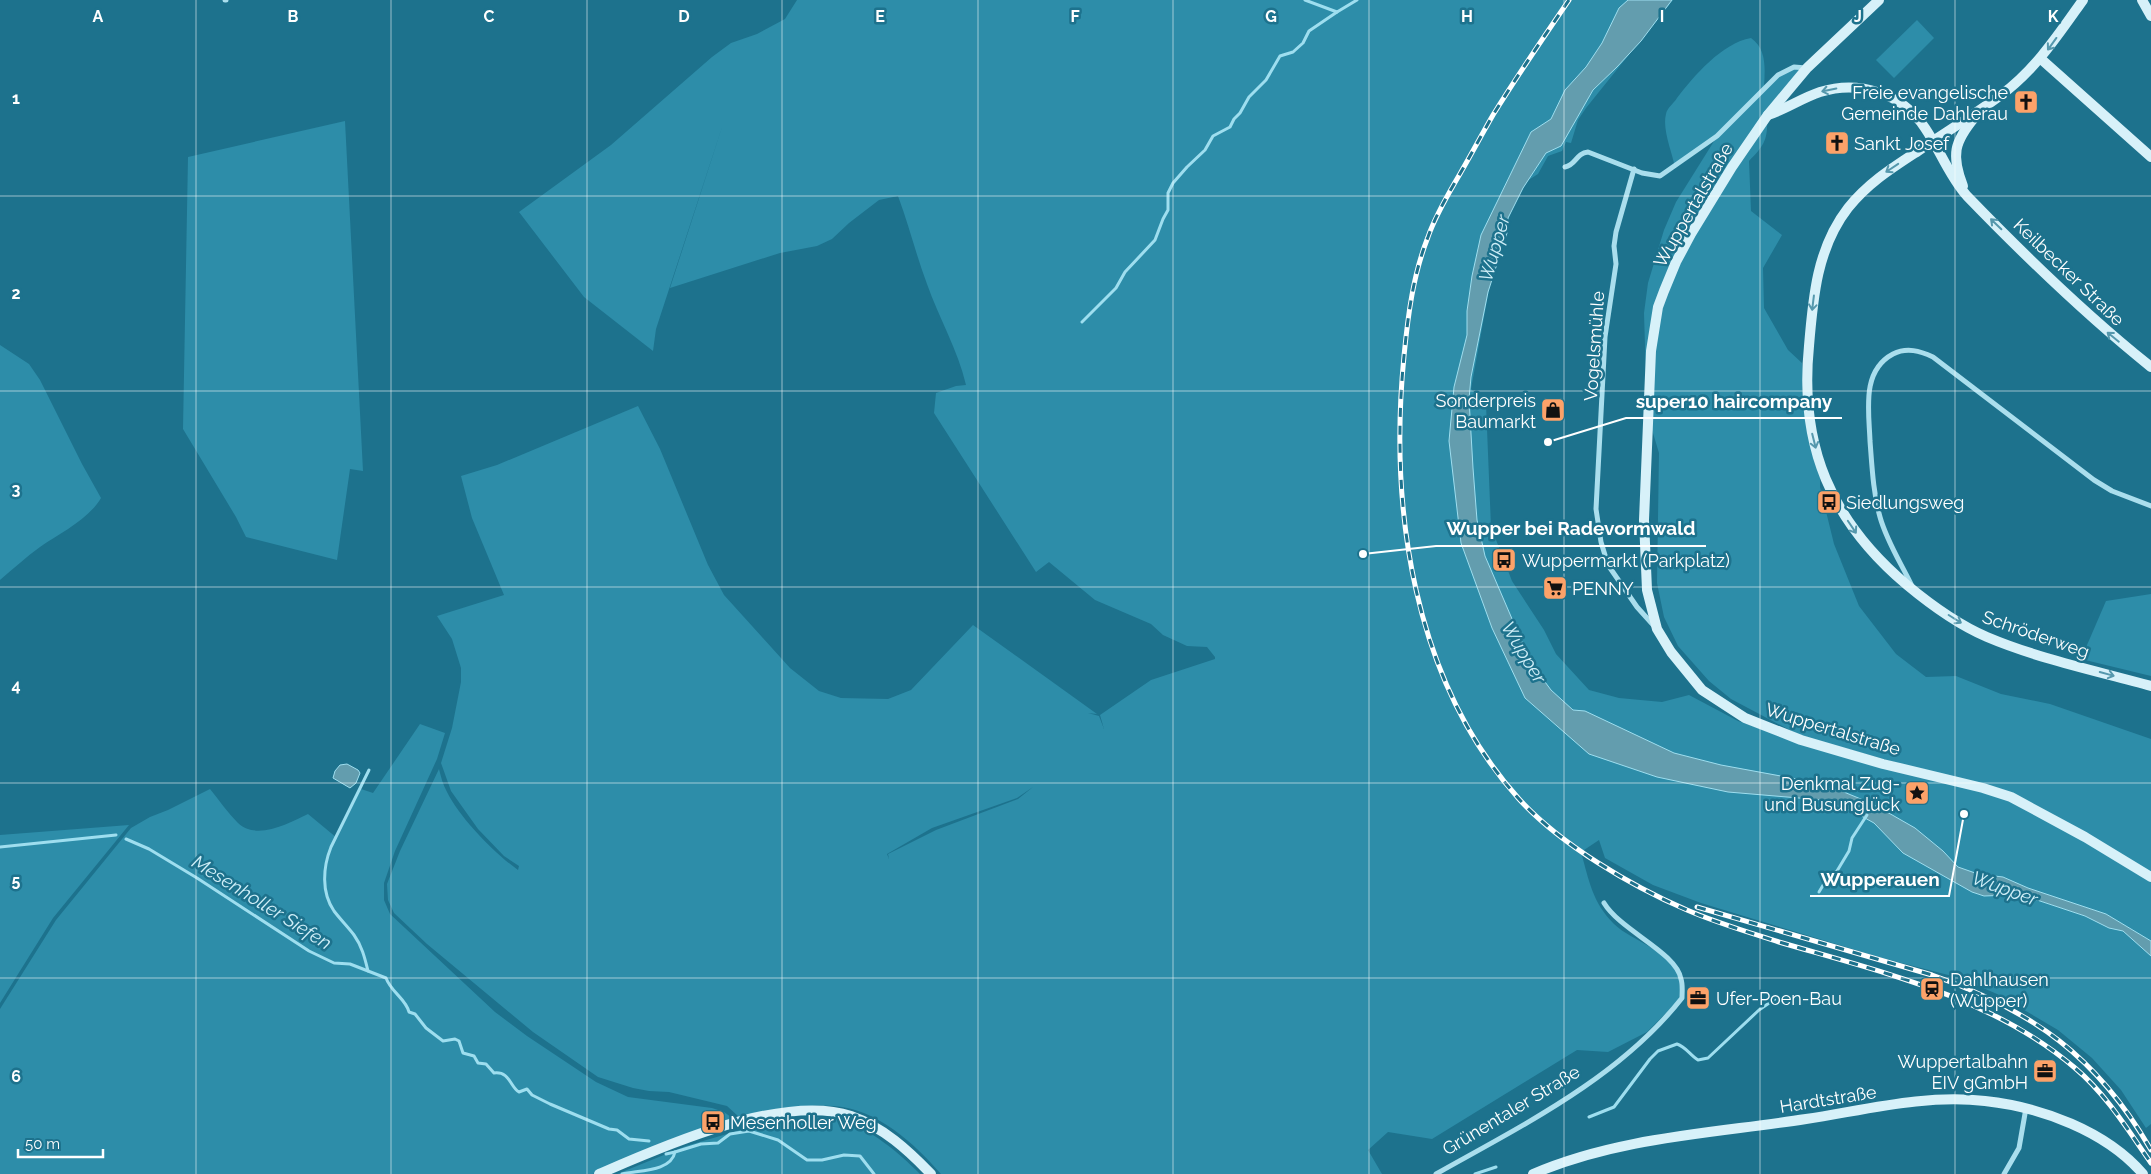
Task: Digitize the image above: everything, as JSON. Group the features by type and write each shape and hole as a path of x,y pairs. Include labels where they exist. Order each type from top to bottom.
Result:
{"main road":[{"name":"Wuppertalstraße","path":"1880,0 1807,68 1767,116 1732,167 1691,234 1676,262 1658,307 1651,351 1644,520 1647,590 1657,629 1671,652 1698,686 1713,699 1745,718 1801,740 2012,797 2078,833 2151,877"},
{"name":"Schröderweg","path":"2083,0 2041,59 2004,93 1872,182 1854,200 1839,221 1827,246 1816,279 1807,368 1807,387 1812,433 1818,459 1834,496 1865,545 1884,566 1915,592 1952,618 1985,636 2034,653 2151,686"},
{"path":"2142,0 2151,16"},
{"path":"2041,59 2151,156"},
{"name":"Keilbecker Straße","path":"1767,116 1830,90 1866,89 1894,98 1911,111 1932,140 1956,182 1967,196 2084,311 2151,367"},
{"name":"Keilbecker Straße","path":"1967,196 1957,166 1956,147 1965,129 1982,108"},
{"name":"Hardtstraße","path":"1533,1174 1576,1159 1639,1144 1900,1103 1949,1099 2026,1108 2087,1132 2128,1159 2143,1174"},
{"path":"600,1174 684,1139 741,1122 800,1112 843,1114 869,1124 900,1144 931,1174"}],"street":[{"path":"1565,167 1572,165 1580,154 1588,152 1634,169 1660,176 1670,172 1717,136 1778,75 1794,67 1807,68"},
{"name":"Vogelsmühle","path":"1634,169 1616,232 1614,246 1616,264 1605,337 1596,509 1601,542 1608,565 1637,607 1657,629"},
{"path":"1915,592 1886,534 1874,491 1871,459 1870,388 1873,375 1880,365 1898,352 1916,350 1933,357 2094,480 2112,491 2151,506"},
{"name":"Grünentaler Straße","path":"1436,1174 1556,1106 1585,1087 1651,1032 1670,1014 1682,998 1681,977 1670,959 1616,920 1604,903"},
{"path":"2004,1174 2019,1148 2026,1108"}],"shaded area":[{"path":"797,0 1673,0 1586,108 1578,120 1571,143 1566,142 1562,151 1548,156 1538,174 1527,181 1515,202 1503,233 1492,273 1471,389 1486,404 1491,527 1512,581 1544,630 1556,654 1589,690 1619,698 1662,702 1689,695 1738,721 1772,733 2010,799 2151,878 2151,1124 2146,1128 2121,1090 2092,1058 2058,1030 1997,994 1960,978 1882,958 1701,903 1653,885 1605,858 1599,840 1581,852 1596,899 1614,924 1670,961 1680,979 1681,998 1647,1032 1608,1052 1577,1050 1432,1139 1388,1132 1368,1150 1382,1174 941,1174 907,1140 880,1121 865,1114 850,1109 822,1105 786,1108 739,1117 727,1106 669,1092 633,1088 598,1077 533,1032 427,944 394,913 388,900 387,884 400,851 439,769 447,792 469,824 488,845 509,863 518,870 519,866 504,856 478,829 451,791 441,763 452,728 461,682 461,668 452,639 437,616 504,595 472,518 461,476 497,465 638,406 660,449 708,565 724,595 790,668 819,691 841,698 888,699 911,690 973,625 1097,714 1088,713 1099,716 1104,729 1100,715 1151,680 1215,659 1207,647 1187,646 1163,635 1151,624 1095,600 1049,562 1036,572 934,413 936,393 956,386 966,385 963,372 923,273 898,196 879,200 832,239 817,246 780,253 670,288 724,121 656,329 653,351 584,297 519,212 611,145 712,57 731,43 757,34 785,19","holes":["1033,787 1018,799 936,830 888,854 889,859 887,854 932,828 1017,798"]},
{"path":"1917,20 1934,38 1894,78 1876,60"},
{"path":"1751,38 1760,48 1764,60 1764,87 1786,70 1807,68 1767,116 1766,136 1762,146 1749,161 1751,211 1782,235 1763,268 1764,308 1788,350 1802,363 1804,377 1802,394 1820,472 1820,487 1834,544 1859,606 1896,654 1926,677 1956,676 2001,694 2050,704 2151,739 2151,874 2037,808 1945,776 1801,736 1731,699 1709,681 1678,646 1664,617 1657,583 1659,453 1647,413 1644,313 1648,283 1664,230 1676,202 1716,138 1675,167 1666,133 1665,120 1669,108 1700,71 1719,53 1740,41"},
{"path":"345,121 363,471 350,469 337,560 246,537 183,429 188,157"},
{"path":"0,345 29,364 40,380 101,498 89,513 73,526 35,551 0,580"},
{"path":"2151,594 2151,676 2081,659 2106,601"},
{"path":"420,724 445,733 437,759 395,851 384,883 384,900 390,914 495,1012 596,1082 628,1097 712,1108 724,1112 735,1120 637,1155 593,1174 0,1174 0,1009 56,920 131,828 210,789 234,819 246,828 254,830 273,829 308,814 337,838 361,789 373,793"},
{"path":"129,825 53,918 0,1003 0,835"},
{"path":"810,1117 837,1119 863,1129 893,1150 920,1174 617,1174 686,1146 754,1126"}],"water":[{"name":"Wupper","path":"1628,0 1672,0 1641,41 1593,90 1561,146 1546,153 1523,188 1508,218 1507,233 1488,292 1471,377 1469,399 1477,520 1485,556 1531,663 1551,690 1573,710 1585,711 1674,753 1721,765 1797,779 1814,786 1839,790 1873,804 1915,828 1943,851 1958,867 1978,874 2003,877 2028,888 2106,914 2151,941 2151,956 2123,931 2109,928 2085,916 2031,898 2011,895 1984,896 1972,892 1903,853 1874,823 1854,812 1822,800 1728,792 1657,777 1589,754 1525,698 1492,628 1461,543 1449,441 1454,387 1467,335 1467,311 1481,235 1531,132 1551,119 1565,90 1586,67 1602,43 1619,8"},
{"path":"347,764 360,773 356,783 350,788 333,778 335,771 340,765"}],"waterway":[{"path":"1305,0 1337,12 1357,0"},
{"path":"1082,322 1116,288 1125,272 1155,240 1168,210 1168,193 1173,183 1205,150 1213,136 1230,127 1249,97 1266,80 1280,56 1293,52 1303,43 1309,31 1337,12"},
{"path":"368,971 357,939 330,904 325,888 325,871 331,847 369,770"},
{"path":"1819,892 1828,877 1837,871 1849,851 1852,838 1867,815"},
{"name":"Mesenholler Siefen","path":"0,847 116,835"},
{"name":"Mesenholler Siefen","path":"126,839 149,849 197,878 309,951 334,963 350,964 386,978 405,1003 409,1012 415,1014 426,1028 443,1041 455,1039 459,1041 463,1053 474,1056 478,1063 486,1064 494,1073 503,1074 519,1092 527,1089 532,1095 550,1104 609,1129 617,1130 629,1139 649,1141"},
{"path":"1589,1117 1614,1107 1658,1051 1677,1044 1698,1060 1708,1058 1759,1010 1775,999"},
{"path":"622,1174 661,1167 672,1159 675,1152 701,1144 718,1143 730,1134 749,1131 778,1140 807,1160 822,1160 844,1155 860,1156 874,1174"},
{"name":"Mesenholler Siefen","path":"666,1154 675,1152"},
{"path":"1475,1174 1496,1167"}],"railway":[{"path":"1569,0 1493,115 1439,212 1431,228 1418,266 1409,310 1400,414 1401,473 1406,532 1416,590 1432,647 1454,701 1483,752 1519,799 1536,816 1575,848 1643,889 1698,915 1779,942 1896,976 1972,1005 2008,1023 2043,1043 2086,1078 2116,1113 2151,1163"},
{"path":"1697,907 1932,975 2001,1004 2031,1021 2085,1063 2108,1088 2130,1117 2151,1150"}],"place":[{"name":"Freie evangelische Gemeinde Dahlerau","path":"2026,102"},
{"name":"Sankt Josef","path":"1837,143"},
{"name":"Sonderpreis Baumarkt","path":"1553,410"},
{"name":"super10 haircompany","path":"1548,442"},
{"name":"Siedlungsweg","path":"1829,502"},
{"name":"Wupper bei Radevormwald","path":"1363,554"},
{"name":"Wuppermarkt (Parkplatz)","path":"1504,560"},
{"name":"PENNY","path":"1555,588"},
{"name":"Denkmal Zug- und Busunglück","path":"1917,793"},
{"name":"Wupperauen","path":"1964,814"},
{"name":"Dahlhausen (Wupper)","path":"1932,989"},
{"name":"Ufer-Poen-Bau","path":"1698,998"},
{"name":"Wuppertalbahn EIV gGmbH","path":"2045,1071"},
{"name":"Mesenholler Weg","path":"713,1122"}]}
